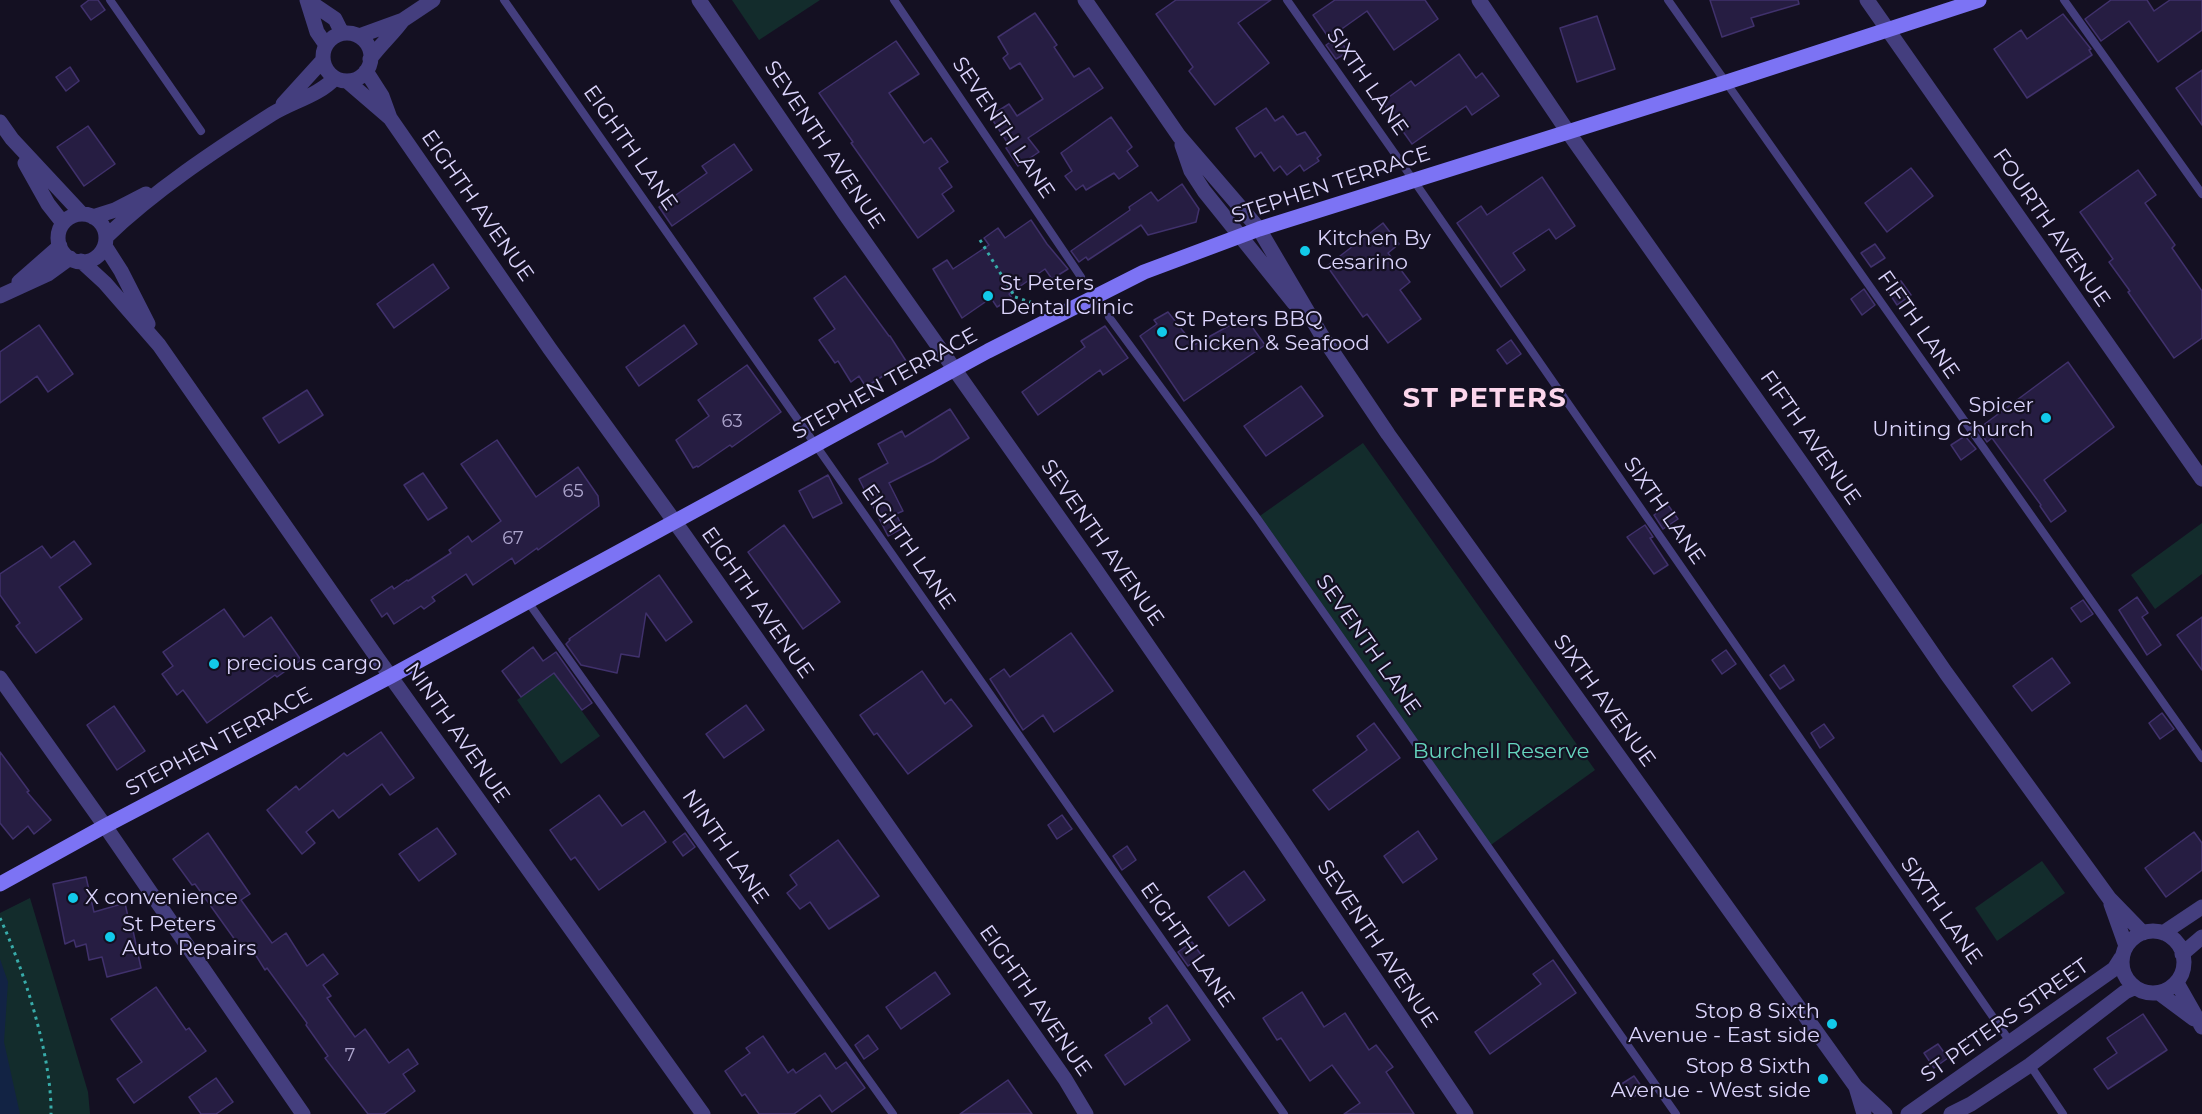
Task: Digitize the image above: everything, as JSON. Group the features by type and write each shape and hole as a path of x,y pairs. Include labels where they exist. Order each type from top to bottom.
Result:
{"main road":[{"name":"STEPHEN TERRACE","path":"0,884 105,826 391,676 999,346 1144,272 1259,229 1724,83 1979,0"}],"street":[{"path":"307,0 335,19 342,33"},
{"path":"307,0 324,52 325,67 341,79"},
{"path":"277,111 324,52 330,39 342,33 359,36 403,20 433,0"},
{"name":"SEVENTH AVENUE","path":"699,0 838,205 1275,830 1466,1114"},
{"name":"SIXTH AVENUE","path":"1084,0 1179,136 1259,229 1322,336 1388,434 1856,1087 1885,1114"},
{"name":"FIFTH AVENUE","path":"1479,0 1568,132 1946,673 2109,898 2143,933"},
{"name":"FOURTH AVENUE","path":"1867,0 2202,479"},
{"path":"0,297 75,260 92,259 100,253 105,241 123,221 215,150 277,111 341,79 358,78 403,20"},
{"path":"359,36 368,46 368,65"},
{"name":"EIGHTH AVENUE","path":"368,65 390,118 550,349 675,522 1065,1079 1086,1114"},
{"name":"EIGHTH AVENUE","path":"341,79 390,118"},
{"path":"0,122 48,204 63,223"},
{"name":"SIXTH AVENUE","path":"1179,136 1191,171 1239,236 1322,336"},
{"path":"12,139 87,215 104,227 105,241"},
{"path":"75,260 60,246 59,232 63,223 72,216 115,210 178,178"},
{"name":"NINTH AVENUE","path":"105,241 159,345"},
{"path":"0,297 60,246"},
{"name":"NINTH AVENUE","path":"75,260 105,283 159,345 703,1114"},
{"path":"0,678 303,1114"},
{"name":"FIFTH AVENUE","path":"2109,898 2123,952"},
{"path":"2163,933 2202,907"},
{"path":"2152,931 2163,933 2175,940 2182,954 2184,966 2177,983 2169,990 2159,993 2142,992 2134,988 2124,976 2123,952 2130,941 2143,933 2152,931"},
{"path":"2182,954 2202,937"},
{"name":"ST PETERS STREET","path":"1908,1114 2114,969 2123,952"},
{"path":"2177,983 2200,1025"},
{"path":"1951,1114 1971,1104 2030,1065 2125,992 2134,988"},
{"path":"2159,993 2200,1025"},
{"name":"SIXTH AVENUE","path":"1856,1087 1864,1114"}],"lane":[{"path":"110,0 201,131"},
{"name":"EIGHTH LANE","path":"504,0 1284,1114"},
{"name":"SEVENTH LANE","path":"894,0 1081,277"},
{"name":"SIXTH LANE","path":"1287,0 2011,1043"},
{"name":"FIFTH LANE","path":"1668,0 1724,83 2202,758"},
{"path":"2064,0 2202,194"},
{"name":"SEVENTH LANE","path":"1109,317 1257,518 1676,1114"},
{"name":"NINTH LANE","path":"528,602 893,1114"},
{"path":"2030,1065 2063,1114"}],"path":[{"path":"980,240 1015,297 1015,312"},
{"path":"1015,297 1033,303"},
{"path":"0,918 34,1011 52,1093 51,1114"}],"green space":[{"path":"732,0 820,0 759,40"},
{"name":"Burchell Reserve","path":"1363,443 1595,770 1488,847 1257,518"},
{"path":"2202,523 2202,574 2155,609 2131,575"},
{"path":"554,673 600,736 561,764 517,700"},
{"path":"2042,861 2065,893 1997,941 1975,908"},
{"path":"30,898 88,1092 90,1114 0,1114 0,913"}],"water":[{"path":"0,959 8,982 4,1042 20,1114 0,1114"}],"building":[{"path":"89,0 98,0 105,10 91,20 81,6"},
{"path":"1176,0 1271,0 1238,23 1269,63 1215,105 1189,71 1193,67 1156,14"},
{"path":"1335,0 1425,0 1438,19 1394,50 1367,11 1329,38 1313,15"},
{"path":"1710,0 1798,0 1799,4 1751,18 1754,26 1722,37"},
{"path":"2111,0 2147,0 2154,11 2170,0 2202,0 2202,30 2158,62 2129,21 2101,41 2085,19"},
{"path":"1035,13 1057,45 1054,47 1074,77 1089,68 1103,88 1028,138 1039,152 1018,166 1006,148 1009,145 990,116 1009,104 1017,116 1043,99 1020,63 1010,69 1003,58 1008,54 998,37"},
{"path":"2063,14 2091,49 2089,50 2092,55 2027,98 1994,49 2021,30 2027,39"},
{"path":"1597,16 1615,69 1577,82 1560,28"},
{"path":"1338,37 1348,52 1336,59 1326,45"},
{"path":"896,41 919,74 889,93 924,143 931,138 948,162 939,168 952,187 942,194 954,211 918,238 819,93"},
{"path":"1459,54 1476,78 1482,73 1499,96 1472,115 1466,106 1412,144 1382,102 1411,81 1415,86"},
{"path":"70,67 79,81 66,91 56,77"},
{"path":"2202,70 2202,125 2176,88"},
{"path":"1266,108 1275,121 1283,116 1297,135 1305,132 1321,155 1317,158 1319,161 1304,171 1300,165 1287,175 1280,166 1274,171 1261,152 1255,157 1236,128"},
{"path":"1111,117 1132,147 1127,151 1138,166 1119,179 1114,173 1086,190 1083,185 1076,190 1065,176 1072,171 1061,153"},
{"path":"88,126 115,164 84,186 57,147"},
{"path":"734,144 752,170 672,226 659,207 707,173 702,166"},
{"path":"1911,168 1933,196 1887,232 1865,203"},
{"path":"2138,170 2156,195 2145,203 2175,245 2172,248 2202,291 2202,338 2174,358 2128,292 2130,291 2109,262 2113,259 2080,212"},
{"path":"1542,177 1575,226 1556,239 1549,229 1513,253 1525,270 1501,287 1457,223 1481,206 1487,215"},
{"path":"1182,184 1199,209 1196,222 1148,235 1141,225 1088,260 1086,257 1079,262 1071,251 1130,210 1129,207 1151,192 1158,201"},
{"path":"1031,220 1068,269 1052,279 1045,269 1009,294 1012,298 997,307 991,298 962,318 933,269 947,260 953,269 989,245 984,238 998,228 1005,238"},
{"path":"1383,223 1399,244 1388,253 1410,282 1400,290 1421,319 1388,343 1367,314 1363,317 1327,266"},
{"path":"1875,244 1885,258 1871,267 1861,253"},
{"path":"433,264 449,288 394,328 377,304"},
{"path":"845,276 906,361 866,387 859,376 851,382 838,361 835,363 819,340 835,329 814,298"},
{"path":"1901,281 1911,295 1897,305 1887,290"},
{"path":"1864,289 1875,305 1862,315 1851,299"},
{"path":"1168,312 1194,345 1245,317 1265,345 1184,401 1140,336 1157,324 1154,320"},
{"path":"39,325 73,374 48,392 37,376 0,403 0,352"},
{"path":"684,325 697,344 639,386 626,367"},
{"path":"1105,326 1128,358 1103,375 1100,370 1038,415 1022,392 1085,347 1081,341"},
{"path":"1511,340 1521,354 1507,364 1497,350"},
{"path":"2068,362 2114,427 2044,480 2066,511 2051,522 1992,438 1987,442 1978,429"},
{"path":"747,365 781,412 732,447 730,445 693,468 676,440 709,416 698,400"},
{"path":"1301,386 1323,416 1266,456 1244,426"},
{"path":"307,390 323,415 279,443 263,418"},
{"path":"950,409 969,438 933,461 889,483 903,511 896,514 903,528 888,536 859,479 888,463 878,444 902,431 905,437"},
{"path":"1965,436 1976,449 1961,460 1951,445"},
{"path":"497,440 536,497 578,467 598,496 599,506 515,564 512,558 473,585 466,574 432,597 435,601 424,609 421,606 394,624 387,613 382,617 371,600 392,586 394,589 408,581 451,553 449,550 468,536 472,542 501,521 461,464"},
{"path":"423,473 447,508 428,520 404,485"},
{"path":"828,475 842,503 813,518 799,491"},
{"path":"1668,505 1678,519 1663,529 1654,515"},
{"path":"784,525 840,602 803,629 748,552"},
{"path":"1645,525 1653,537 1650,538 1668,565 1654,574 1627,537"},
{"path":"74,541 91,564 59,587 82,619 36,653 16,626 20,623 0,595 0,574 42,546 51,558"},
{"path":"659,575 692,622 666,641 646,613 639,657 621,654 617,673 581,665 566,644 569,639"},
{"path":"2137,597 2148,613 2142,617 2161,645 2147,655 2119,610"},
{"path":"2083,600 2093,614 2081,622 2071,608"},
{"name":"precious cargo","path":"224,609 244,637 271,617 301,660 277,677 275,675 207,723 183,690 177,695 162,674 173,666 163,652"},
{"path":"2202,617 2202,670 2177,635"},
{"path":"1071,633 1113,691 1054,732 1043,715 1023,730 990,679 1004,669 1010,677"},
{"path":"533,647 543,661 556,652 592,703 582,710 554,673 521,697 502,671"},
{"path":"1726,650 1736,664 1722,674 1712,660"},
{"path":"2052,658 2070,683 2032,711 2013,686"},
{"path":"1784,665 1794,680 1780,689 1770,675"},
{"path":"922,671 945,704 951,699 972,726 908,774 877,733 874,735 860,715"},
{"path":"746,705 764,730 724,758 706,734"},
{"path":"114,706 145,751 117,770 87,725"},
{"path":"2162,713 2174,729 2160,739 2149,723"},
{"path":"1374,723 1400,758 1329,810 1313,790 1367,750 1357,736"},
{"path":"1824,724 1834,738 1820,748 1811,733"},
{"path":"381,732 414,778 390,795 382,784 339,818 333,810 306,832 315,843 302,854 267,810 296,786 299,790 344,753 347,756"},
{"path":"0,752 29,791 27,792 51,820 34,834 28,826 13,839 0,823"},
{"path":"599,795 622,826 644,811 666,842 599,890 575,857 571,860 550,830"},
{"path":"1062,815 1072,829 1057,839 1048,825"},
{"path":"437,828 456,854 419,881 399,854"},
{"path":"1418,831 1437,859 1403,883 1384,856"},
{"path":"2194,832 2202,843 2202,870 2166,897 2145,868"},
{"path":"208,833 250,894 241,900 272,943 286,933 307,966 323,954 338,974 323,985 331,996 327,998 355,1037 365,1029 389,1063 408,1049 418,1064 403,1074 415,1091 384,1114 368,1114 325,1058 328,1056 306,1025 307,1023 267,968 265,970 250,946 243,951 195,884 192,885 173,859"},
{"path":"685,833 695,847 683,856 673,842"},
{"path":"838,840 879,896 829,929 810,902 800,909 787,893 797,885 790,875"},
{"path":"1127,846 1136,860 1122,870 1113,856"},
{"path":"1244,871 1265,900 1229,926 1208,897"},
{"path":"86,877 94,912 125,903 141,968 107,977 102,957 89,960 86,944 76,947 74,940 65,944 53,884"},
{"path":"1192,942 1202,956 1188,966 1178,952"},
{"path":"1553,960 1576,993 1490,1054 1475,1032 1541,984 1533,974"},
{"path":"935,972 950,994 901,1029 886,1007"},
{"path":"156,987 186,1030 189,1028 206,1051 134,1103 117,1079 142,1062 111,1019"},
{"path":"1302,992 1324,1027 1345,1013 1369,1050 1376,1045 1393,1067 1386,1072 1414,1114 1344,1114 1360,1103 1332,1065 1310,1081 1281,1038 1277,1040 1263,1018"},
{"path":"1167,1005 1190,1040 1125,1085 1105,1055 1152,1023 1149,1018"},
{"path":"2143,1014 2167,1050 2108,1089 2094,1069 2117,1053 2107,1038"},
{"path":"868,1035 878,1049 864,1059 855,1045"},
{"path":"763,1036 788,1073 793,1069 796,1073 825,1053 836,1069 846,1062 865,1088 832,1112 820,1095 794,1114 759,1114 745,1094 742,1096 725,1071 750,1053 746,1048"},
{"path":"1938,1044 1948,1058 1934,1068 1924,1053"},
{"path":"1634,1076 1644,1090 1630,1099 1620,1085"},
{"path":"216,1078 233,1102 216,1114 201,1114 189,1097"},
{"path":"1008,1080 1032,1114 960,1114"}],"place":[{"name":"Kitchen By Cesarino","path":"1305,251"},
{"name":"St Peters Dental Clinic","path":"988,296"},
{"name":"St Peters BBQ Chicken & Seafood","path":"1162,332"},
{"name":"Spicer Uniting Church","path":"2046,418"},
{"name":"precious cargo","path":"214,664"},
{"name":"X convenience","path":"73,898"},
{"name":"St Peters Auto Repairs","path":"110,937"},
{"name":"Stop 8 Sixth Avenue - East side","path":"1832,1024"},
{"name":"Stop 8 Sixth Avenue - West side","path":"1823,1079"}],"district":[{"name":"ST PETERS","path":"1485,399"}]}
